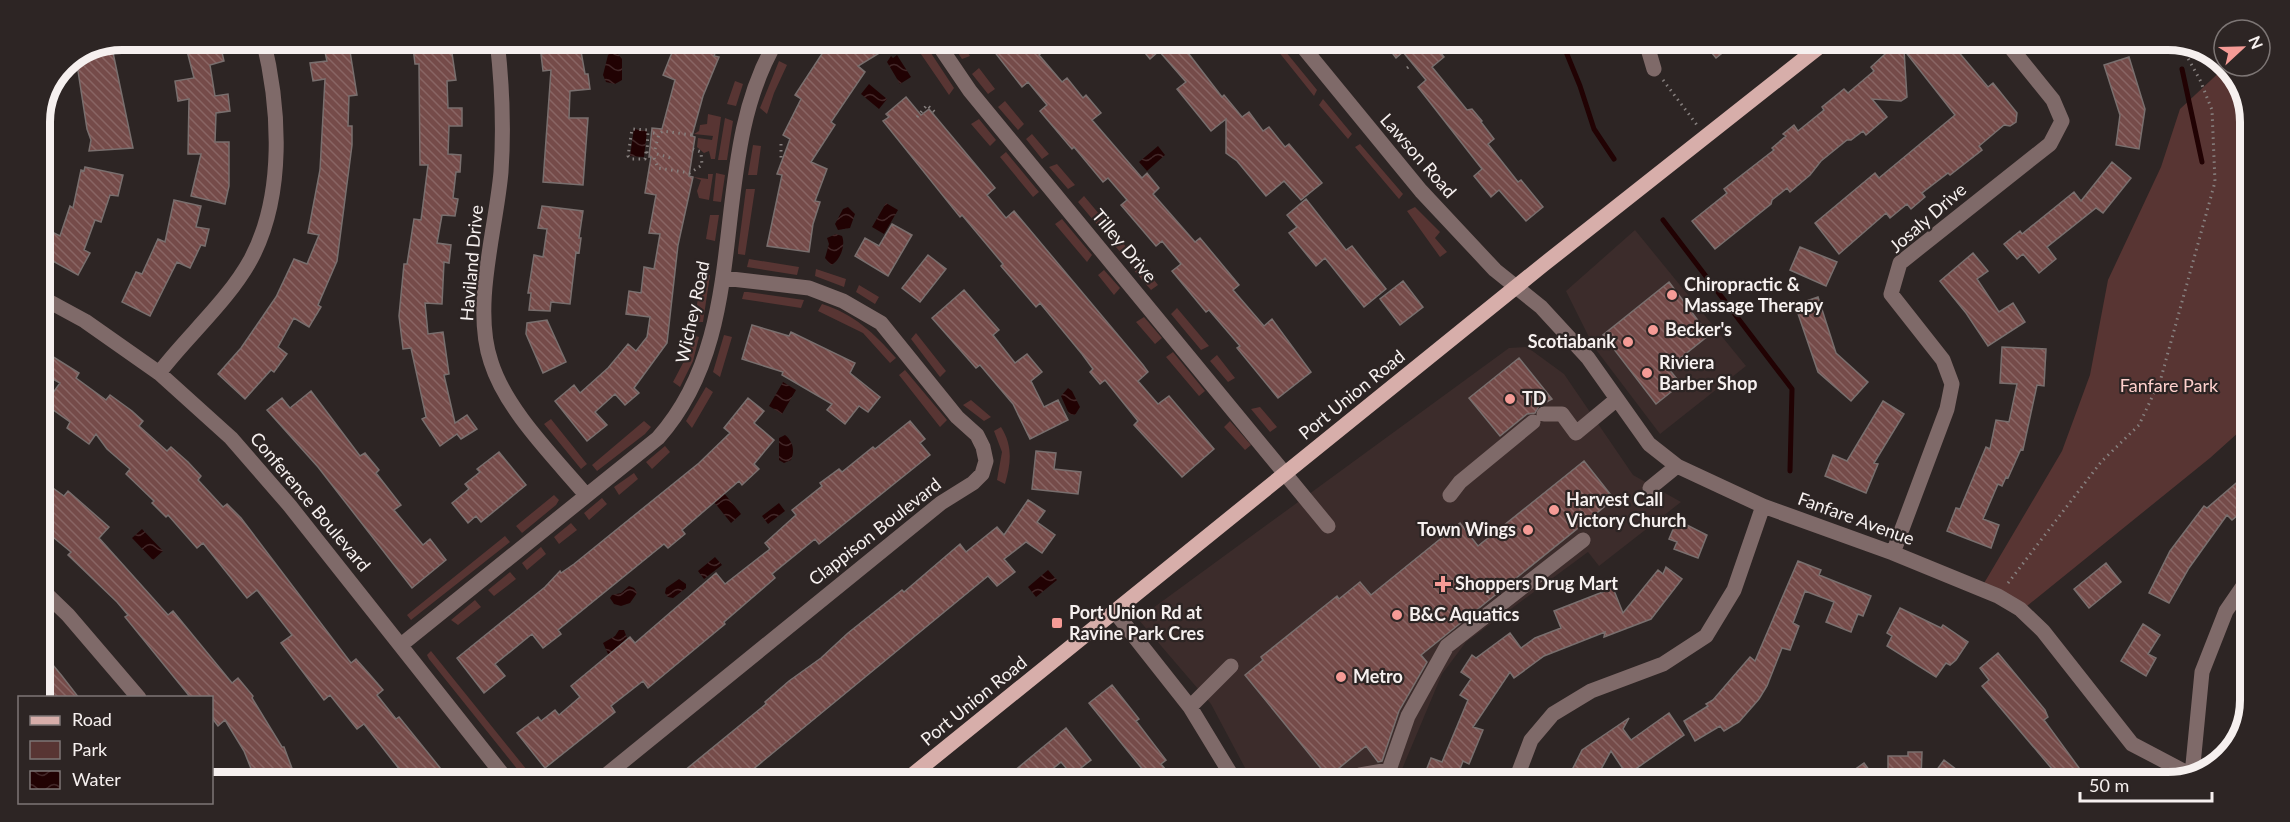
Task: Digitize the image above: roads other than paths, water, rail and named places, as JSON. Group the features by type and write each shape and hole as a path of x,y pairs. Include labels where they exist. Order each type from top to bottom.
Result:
{"main road":[{"name":"Port Union Road","path":"916,772 1814,50"}],"street":[{"path":"159,373 228,290 250,259 265,223 276,154 273,101 264,50"},
{"name":"Haviland Drive","path":"498,50 502,80 501,171 484,320 490,361 511,401 586,495"},
{"name":"Wichey Road","path":"401,645 658,438 687,400 707,352 723,278 746,115 757,81 772,50"},
{"name":"Tilley Drive","path":"942,50 970,91 1328,526"},
{"name":"Lawson Road","path":"1305,50 1421,191 1495,270 1518,286"},
{"path":"1648,50 1654,69"},
{"name":"Josaly Drive","path":"1893,553 1947,409 1952,384 1943,360 1891,294 1900,263 2050,144 2062,121 2053,100 2013,50"},
{"name":"Clappison Boulevard","path":"610,772 941,503 973,483 982,474 986,461 977,435 957,417 880,323 843,301 809,288 723,278"},
{"name":"Fanfare Avenue","path":"1518,286 1541,307 1588,358 1649,444 1677,466 1763,506 1893,553 1998,596 2020,609 2043,632 2132,744 2184,771"},
{"name":"Conference Boulevard","path":"50,302 86,321 159,373 231,438 290,506 501,772"},
{"path":"1450,495 1460,482 1539,418 1562,414 1576,433 1617,399"},
{"path":"1650,488 1677,466"},
{"path":"1519,772 1531,740 1553,714 1591,691 1663,664 1706,636 1734,590 1763,506"},
{"path":"1377,772 1389,770 1408,716 1447,646 1583,540"},
{"path":"2193,768 2202,672 2226,611 2240,591"},
{"path":"50,598 68,615 137,696"},
{"path":"1115,612 1190,707 1230,772"},
{"path":"1190,707 1231,666"}],"water":[{"path":"618,54 622,59 622,80 615,84 606,82 603,75 608,55"},
{"path":"897,55 911,77 900,84 887,62 891,56 893,58"},
{"path":"869,84 887,99 879,109 861,94"},
{"path":"634,129 647,131 644,157 630,156"},
{"path":"1158,146 1165,155 1147,171 1139,162"},
{"path":"886,203 898,210 884,234 872,227"},
{"path":"848,207 855,214 850,228 838,230 835,224 843,209"},
{"path":"836,234 842,236 843,248 837,260 831,265 825,258 829,244 827,238"},
{"path":"783,382 796,390 782,414 769,406"},
{"path":"1068,388 1080,407 1075,415 1069,414 1061,396"},
{"path":"785,435 791,443 793,453 791,460 784,463 779,460 779,438"},
{"path":"724,493 741,514 731,523 714,502"},
{"path":"779,503 785,511 768,524 762,516"},
{"path":"142,529 163,551 153,560 132,538"},
{"path":"715,557 722,565 704,579 698,571"},
{"path":"1048,570 1057,580 1036,597 1028,587"},
{"path":"679,579 686,584 686,588 673,598 668,597 665,593 666,588"},
{"path":"629,586 637,593 630,603 621,606 614,604 610,598 612,595 621,593"},
{"path":"619,630 624,630 627,638 609,656 603,643 615,636"}],"waterway":[{"path":"1565,50 1594,129 1614,159"},
{"path":"2182,69 2202,162"},
{"path":"1663,220 1792,389 1790,471"}],"place":[{"name":"Chiropractic & Massage Therapy","path":"1672,295"},
{"name":"Becker's","path":"1653,330"},
{"name":"Scotiabank","path":"1628,342"},
{"name":"Riviera Barber Shop","path":"1647,373"},
{"name":"TD","path":"1510,399"},
{"name":"Harvest Call Victory Church","path":"1554,510"},
{"name":"Town Wings","path":"1528,530"},
{"name":"Shoppers Drug Mart","path":"1443,584"},
{"name":"B&C Aquatics","path":"1397,615"},
{"name":"Port Union Rd at Ravine Park Cres","path":"1057,623"},
{"name":"Metro","path":"1341,677"}],"park label":[{"name":"Fanfare Park","path":"2169,386"}]}
